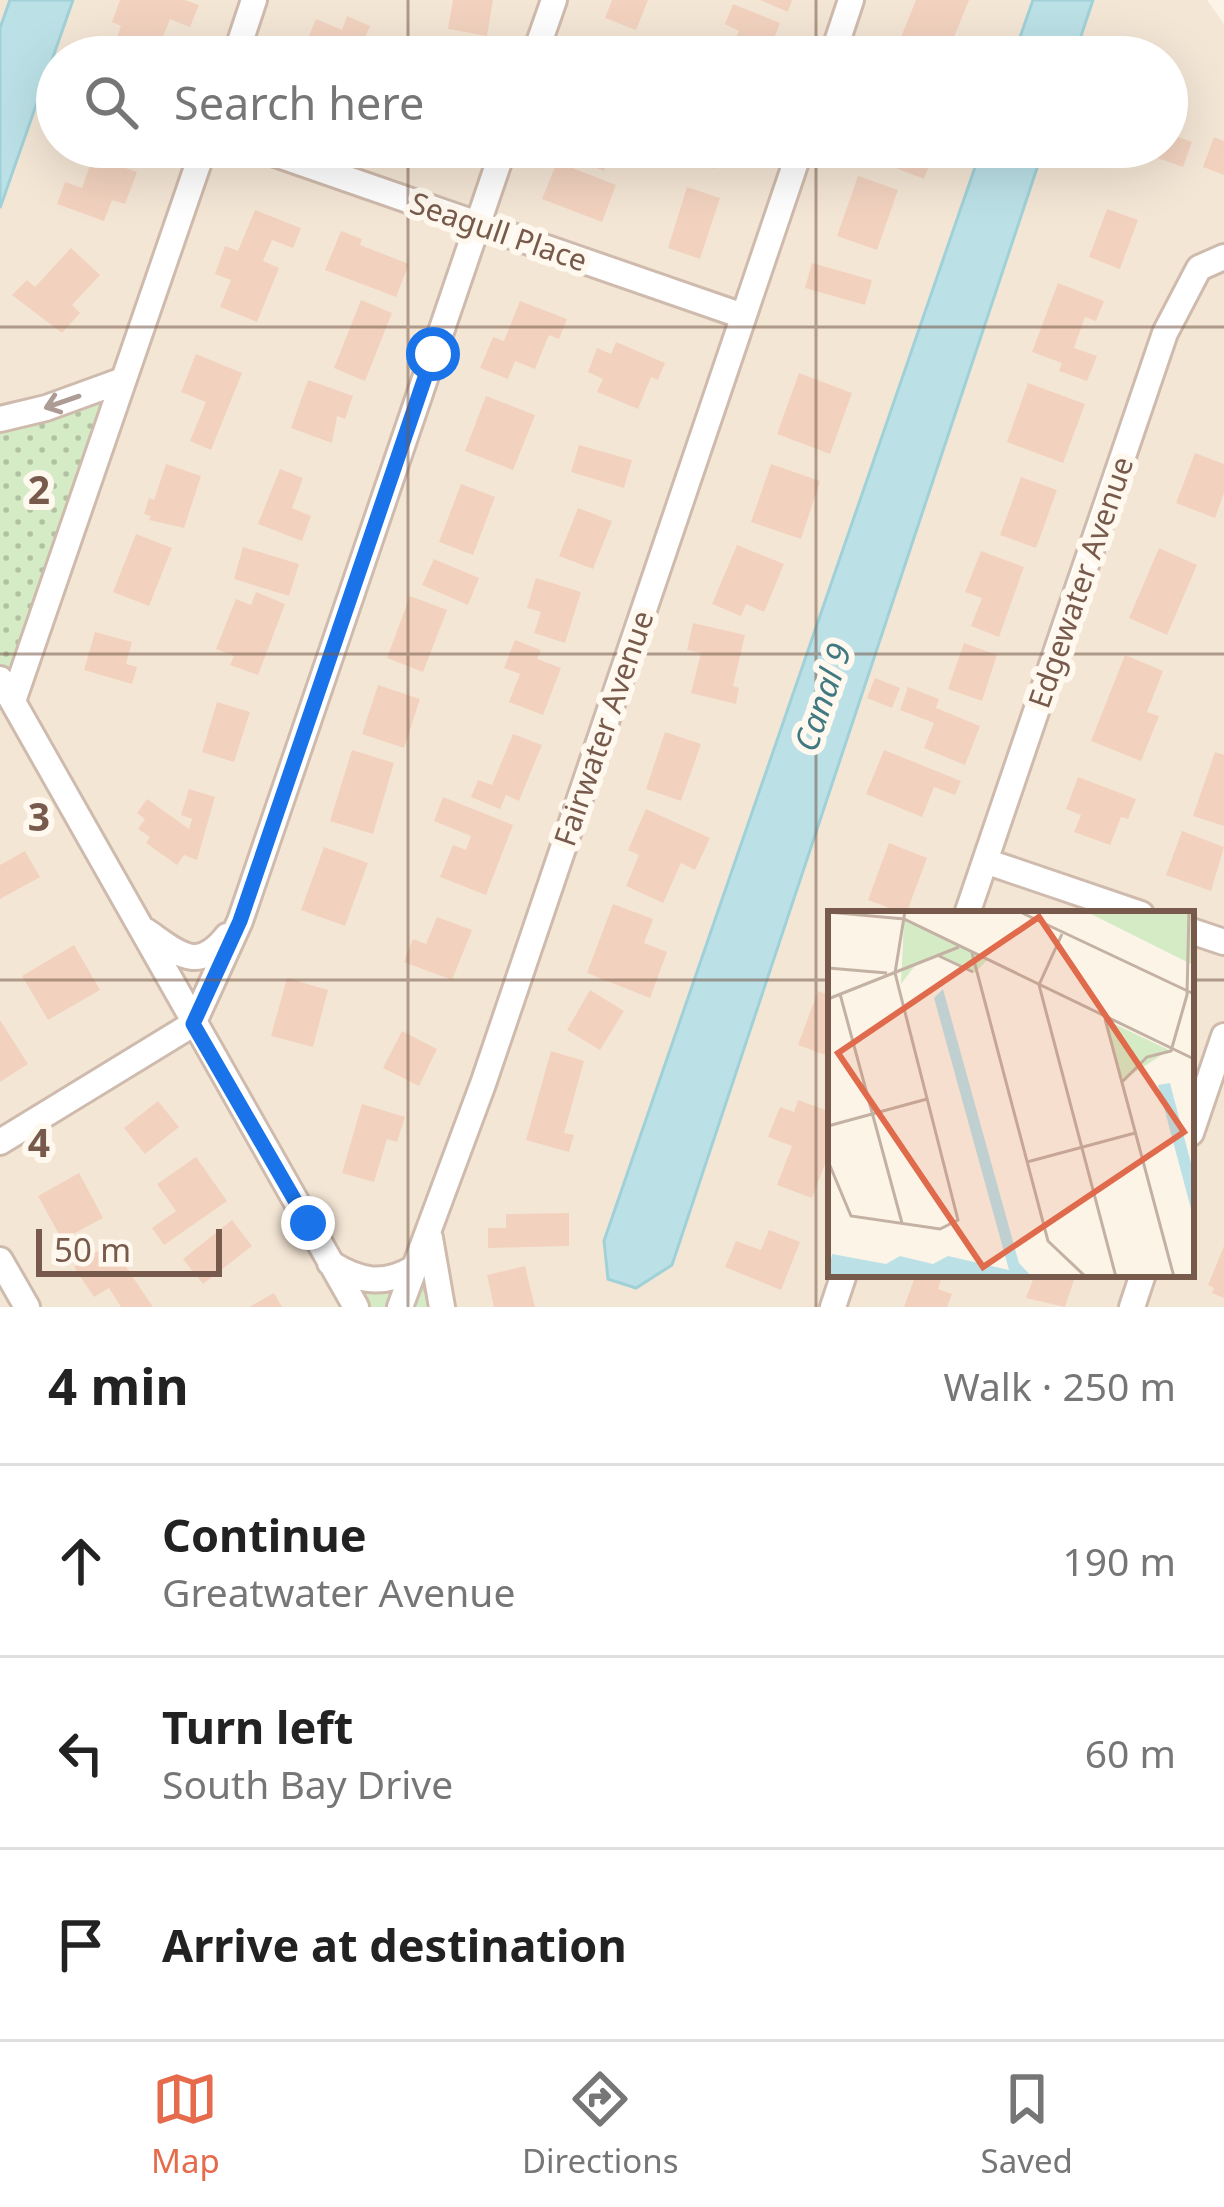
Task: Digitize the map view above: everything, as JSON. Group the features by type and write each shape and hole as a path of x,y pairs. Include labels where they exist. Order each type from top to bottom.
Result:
{"street":[{"path":"242,36 254,0"},
{"path":"541,36 554,0"},
{"path":"839,36 851,0"},
{"path":"197,168 6,690 356,1307"},
{"name":"Seagull Place","path":"316,168 743,316"},
{"path":"0,1142 193,1024 240,921 496,168"},
{"name":"Fairwater Avenue","path":"400,1307 483,1084 794,168"},
{"name":"Edgewater Avenue","path":"969,911 1165,333 1198,268 1218,260"},
{"path":"0,419 123,380"},
{"path":"986,861 1132,911"},
{"path":"139,926 188,958 202,958 240,921"},
{"path":"1194,932 1224,943"},
{"path":"1194,1124 1224,1036"},
{"path":"429,1228 442,1307"},
{"path":"0,1260 27,1307"},
{"path":"331,1263 380,1282 414,1268"},
{"path":"833,1307 843,1277"},
{"path":"1132,1307 1142,1277"}],"shaded area":[{"path":"0,0 1207,0 1224,24 1224,1307 0,1307"}],"green space":[{"path":"116,387 12,690 0,669 0,422"},
{"path":"426,1251 435,1307 360,1307 341,1275 365,1285"}],"water":[{"path":"10,0 73,0 60,36 36,36 36,105 0,208 0,28"},
{"path":"1033,0 1093,0 1081,36 1020,36"},
{"name":"Canal 9","path":"975,168 1037,168 672,1265 636,1288 608,1279 604,1241"}],"building":[{"path":"120,0 185,0 199,5 190,27 170,19 163,36 118,36 121,26 112,22"},
{"path":"453,0 493,0 487,36 448,29"},
{"path":"612,0 648,0 636,30 605,18"},
{"path":"760,0 792,0 788,12"},
{"path":"916,0 969,0 954,36 901,36"},
{"path":"733,4 780,23 775,36 736,36 739,31 725,24"},
{"path":"347,16 370,26 366,36 309,36 316,19 342,30"},
{"path":"1214,137 1224,141 1224,175 1203,167"},
{"path":"89,168 137,172 125,204 112,200 104,221 57,204 65,182 82,188"},
{"path":"555,168 572,168 616,185 602,222 542,199"},
{"path":"896,168 928,168 924,179"},
{"path":"858,176 898,190 877,250 837,236"},
{"path":"687,187 720,198 700,259 668,248"},
{"path":"1107,209 1138,220 1120,269 1089,257"},
{"path":"255,210 301,228 293,248 272,240 263,261 279,268 257,322 220,307 231,280 215,274 225,246 238,251"},
{"path":"341,231 362,239 360,245 409,264 396,297 325,270"},
{"path":"71,248 100,275 72,305 80,313 62,333 12,295 27,280 35,287"},
{"path":"812,263 872,280 865,305 805,288"},
{"path":"1058,283 1104,301 1096,321 1085,317 1074,348 1097,356 1087,381 1059,371 1062,363 1032,352"},
{"path":"361,300 392,313 365,381 334,368"},
{"path":"520,301 567,319 559,339 549,335 535,369 515,361 508,379 480,368 493,337 504,341"},
{"path":"616,342 665,363 658,380 651,377 638,409 597,392 603,379 588,372 597,348 611,354"},
{"path":"196,354 242,373 211,450 190,441 206,402 181,392"},
{"path":"799,373 852,393 830,454 777,434"},
{"path":"308,380 353,396 345,419 337,416 332,443 291,428"},
{"path":"1028,383 1085,404 1063,463 1007,442"},
{"path":"486,396 535,415 513,470 465,451"},
{"path":"579,445 632,460 624,488 571,472"},
{"path":"1195,453 1224,464 1224,493 1215,518 1176,503"},
{"path":"166,464 201,476 184,528 149,520 151,516 144,514"},
{"path":"771,464 820,481 801,539 751,522"},
{"path":"280,469 303,478 292,508 311,516 302,541 258,524"},
{"path":"1021,477 1057,490 1036,548 1000,535"},
{"path":"461,484 495,497 473,555 439,542"},
{"path":"578,508 612,521 593,569 559,556"},
{"path":"136,534 172,548 149,606 113,592"},
{"path":"737,545 784,564 764,612 746,604 741,616 712,604"},
{"path":"243,547 299,564 289,596 234,579"},
{"path":"1159,548 1197,565 1167,635 1129,618"},
{"path":"981,551 1024,567 999,637 971,626 982,598 965,592"},
{"path":"434,559 479,578 468,605 422,585"},
{"path":"536,578 581,592 565,643 534,633 541,612 527,608"},
{"path":"256,592 285,604 258,675 230,665 234,656 216,649 236,599 251,605"},
{"path":"410,596 447,610 423,672 387,658"},
{"path":"693,623 745,635 733,686 739,688 736,704 691,693 701,653 687,650"},
{"path":"95,632 132,642 126,664 137,667 132,684 84,670"},
{"path":"515,640 541,650 537,659 561,668 543,715 509,702 520,674 504,668"},
{"path":"964,643 997,655 982,701 948,689"},
{"path":"1125,655 1163,671 1147,712 1159,716 1141,761 1091,741"},
{"path":"875,678 900,688 892,708 867,698"},
{"path":"378,685 420,699 404,748 362,734"},
{"path":"908,687 939,699 936,708 980,726 965,765 924,748 934,723 900,710"},
{"path":"217,702 250,712 234,762 202,752"},
{"path":"665,732 701,744 681,801 646,789"},
{"path":"513,734 542,745 519,801 506,795 500,809 471,797 478,780 492,785"},
{"path":"352,750 394,763 373,834 330,821"},
{"path":"884,750 961,781 955,795 934,787 922,817 866,794"},
{"path":"1215,752 1224,755 1224,826 1193,816"},
{"path":"1078,777 1136,799 1128,819 1121,817 1110,845 1074,832 1081,815 1066,809"},
{"path":"189,789 215,797 197,860 184,855 177,865 146,843 150,837 138,829 145,819 137,813 147,799 189,829 192,819 181,815"},
{"path":"443,797 513,825 486,895 440,877 453,845 466,850 471,836 434,821"},
{"path":"646,809 710,838 695,870 681,863 663,903 626,886 639,855 628,850"},
{"path":"1182,831 1224,847 1211,891 1166,875"},
{"path":"889,843 927,858 907,911 868,900"},
{"path":"324,847 368,863 345,926 301,910"},
{"path":"25,851 40,877 0,899 0,865"},
{"path":"613,904 653,919 644,943 667,952 650,998 587,973"},
{"path":"437,917 472,930 452,980 404,962 413,939 426,944"},
{"path":"74,945 100,990 48,1020 22,976"},
{"path":"287,978 328,990 313,1047 271,1036"},
{"path":"590,990 624,1011 600,1050 567,1030"},
{"path":"818,991 828,995 828,1056 798,1045"},
{"path":"0,1020 28,1064 0,1082"},
{"path":"402,1031 437,1049 419,1086 383,1068"},
{"path":"551,1051 584,1061 564,1133 574,1135 569,1152 526,1140"},
{"path":"798,1100 828,1111 828,1156 812,1198 777,1185 792,1146 768,1137 780,1107 794,1112"},
{"path":"158,1101 179,1127 145,1154 124,1128"},
{"path":"362,1104 405,1117 397,1142 387,1139 374,1182 342,1173"},
{"path":"196,1157 227,1201 164,1245 152,1228 176,1211 157,1184"},
{"path":"79,1173 103,1218 62,1240 38,1196"},
{"path":"569,1213 569,1246 488,1248 488,1228 506,1228 506,1214"},
{"path":"232,1220 252,1246 203,1284 183,1259"},
{"path":"769,1230 800,1242 781,1290 725,1267 736,1241 761,1250"},
{"path":"110,1243 153,1307 121,1307 109,1288 94,1297 74,1267"},
{"path":"1224,1246 1224,1298 1212,1293 1214,1288 1208,1285"},
{"path":"525,1266 535,1307 494,1307 487,1275"},
{"path":"915,1277 942,1277 938,1289 952,1294 947,1307 904,1307"},
{"path":"1034,1277 1075,1277 1065,1307 1026,1298"},
{"path":"274,1293 282,1307 249,1307"}],"route":[{"path":"308,1223 193,1024 240,921 433,354"}]}
